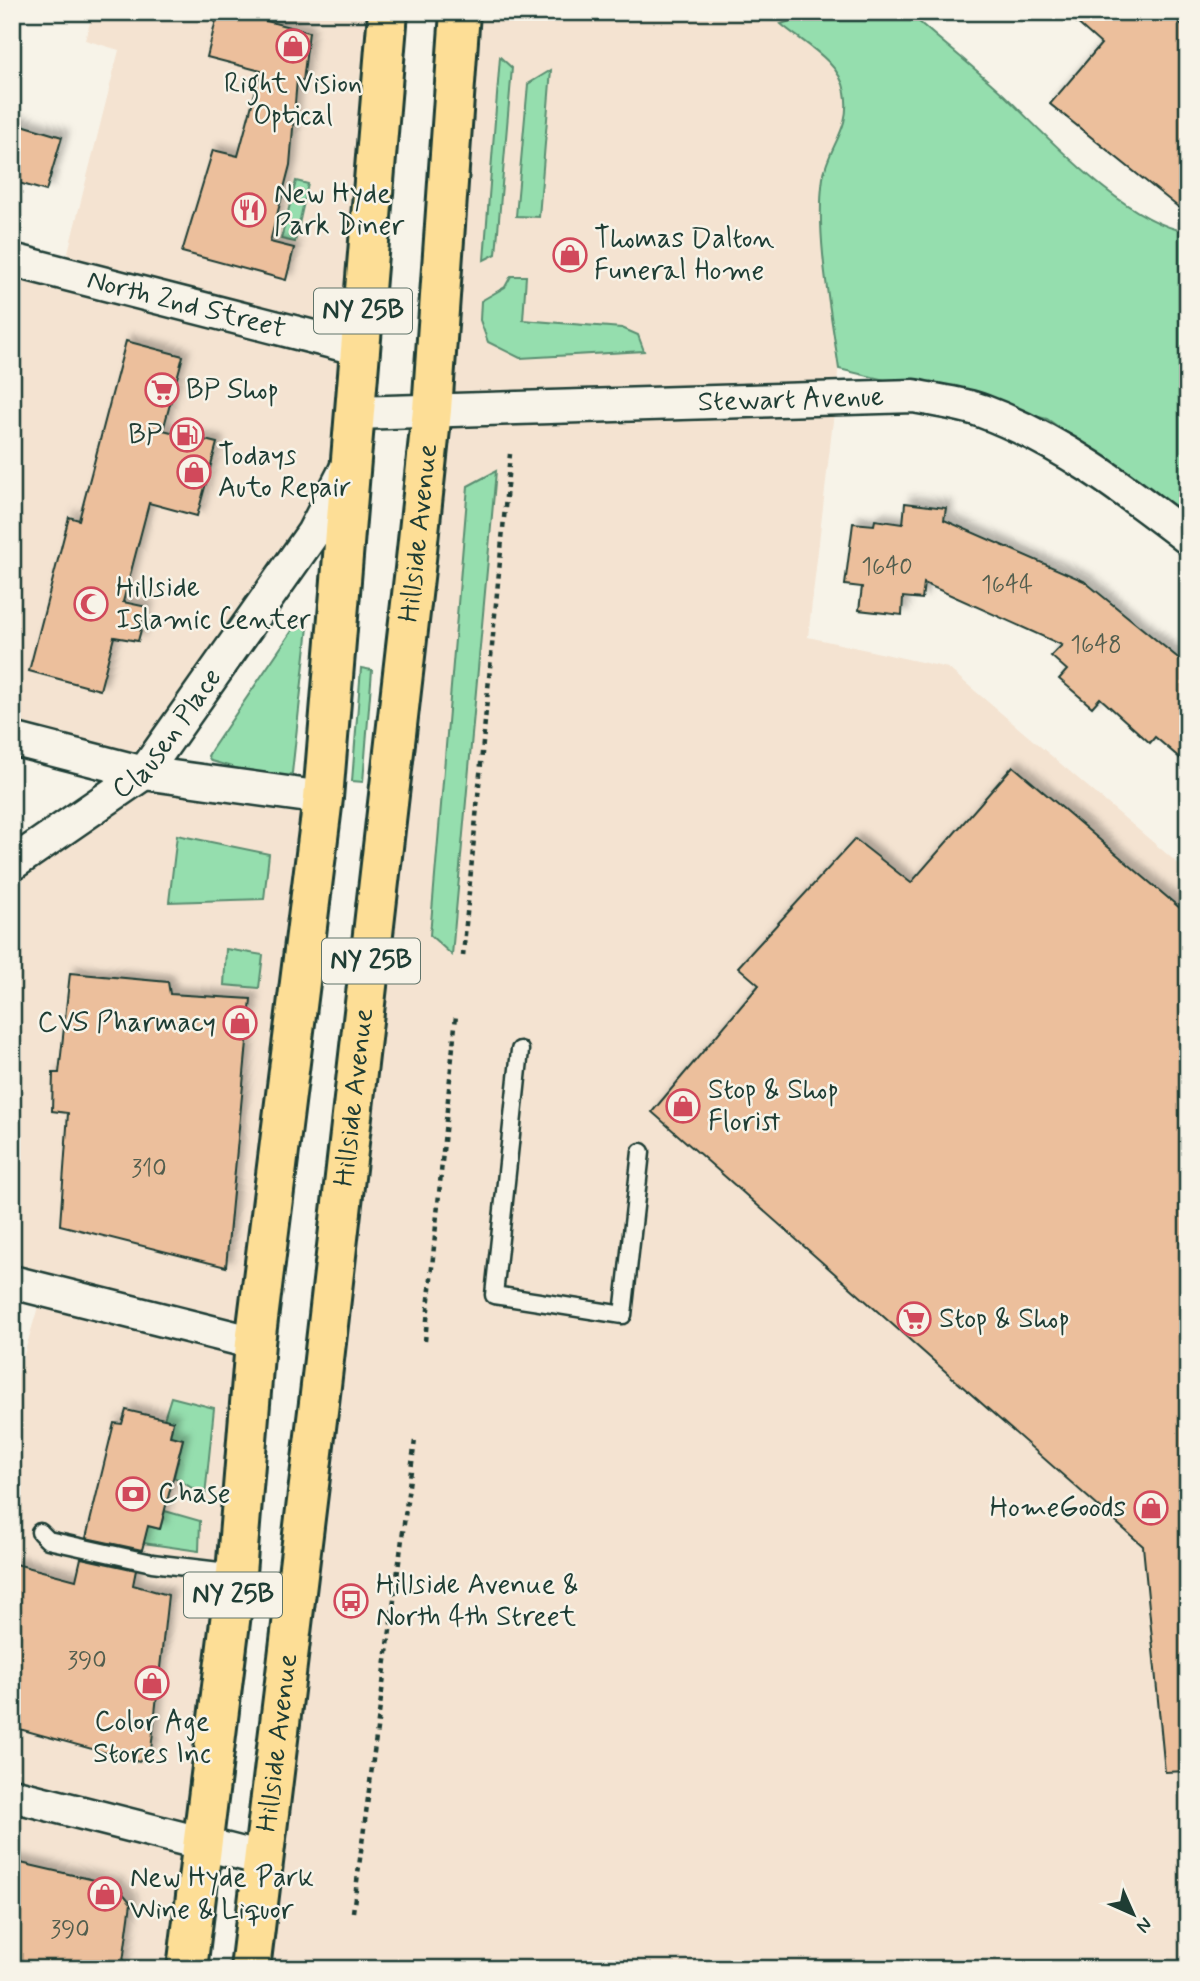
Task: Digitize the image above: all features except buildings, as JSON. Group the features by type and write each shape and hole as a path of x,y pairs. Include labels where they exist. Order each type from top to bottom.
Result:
{"main road":[{"name":"NY 25B","path":"187,1969 236,1573 255,1343 323,798 388,12"},
{"name":"Hillside Avenue","path":"250,1969 319,1404 432,410 460,12"}],"street":[{"name":"North 2nd Street","path":"12,260 360,349"},
{"name":"Stewart Avenue","path":"355,413 914,396 981,411 1056,445 1116,482 1188,538"},
{"name":"Clausen Place","path":"12,864 144,773 313,533 351,459"},
{"path":"12,739 144,773 323,798"},
{"path":"12,1282 255,1343"},
{"path":"12,1795 203,1846 263,1859"}],"lane":[{"path":"520,1050 494,1295 623,1315 641,1152"},
{"path":"40,1532 48,1540 152,1563 236,1573"}],"path":[{"path":"463,956 510,454"},
{"path":"425,1341 456,1015"},
{"path":"353,1912 415,1440"}],"shaded area":[{"path":"93,12 388,12 351,459 144,773 323,798 187,1969 12,1969 12,1395 43,1290 12,1282 12,864 143,773 12,739 12,260 63,272 119,50 85,40"},
{"path":"460,12 791,12 782,24 868,32 836,395 808,637 948,668 1188,872 1188,1969 250,1969"}],"green space":[{"path":"818,12 908,12 993,85 1090,177 1139,213 1164,225 1188,232 1188,518 1047,419 839,369 822,248 821,200 826,167 845,117 845,92 842,81 828,62 781,24"},
{"path":"500,57 512,68 496,254 484,260"},
{"path":"551,70 539,217 516,216 528,84"},
{"path":"296,181 308,184 295,242 281,239"},
{"path":"511,276 526,276 523,320 622,328 638,335 644,351 520,358 488,342 480,320 481,301 505,287"},
{"path":"496,471 452,955 430,935 468,486"},
{"path":"303,620 308,627 292,773 286,780 277,780 211,761 208,756 212,749 296,625"},
{"path":"361,668 372,670 363,782 352,781"},
{"path":"177,835 269,854 264,899 169,902"},
{"path":"226,949 263,955 259,988 224,985"},
{"path":"171,1397 214,1408 205,1496 174,1477 183,1439 170,1436 173,1422 164,1419"},
{"path":"165,1511 200,1521 199,1551 143,1543 148,1526 160,1529"}],"place":[{"name":"Right Vision Optical","path":"293,46"},
{"name":"New Hyde Park Diner","path":"249,210"},
{"name":"Thomas Dalton Funeral Home","path":"570,255"},
{"name":"BP Shop","path":"162,390"},
{"name":"BP","path":"187,435"},
{"name":"Todays Auto Repair","path":"194,472"},
{"name":"Hillside Islamic Center","path":"91,604"},
{"name":"CVS Pharmacy","path":"240,1023"},
{"name":"Stop & Shop Florist","path":"683,1106"},
{"name":"Stop & Shop","path":"914,1319"},
{"name":"Chase","path":"133,1494"},
{"name":"HomeGoods","path":"1151,1508"},
{"name":"Hillside Avenue & North 4th Street","path":"351,1601"},
{"name":"Color Age Stores Inc","path":"152,1683"},
{"name":"New Hyde Park Wine & Liquor","path":"105,1894"}]}
